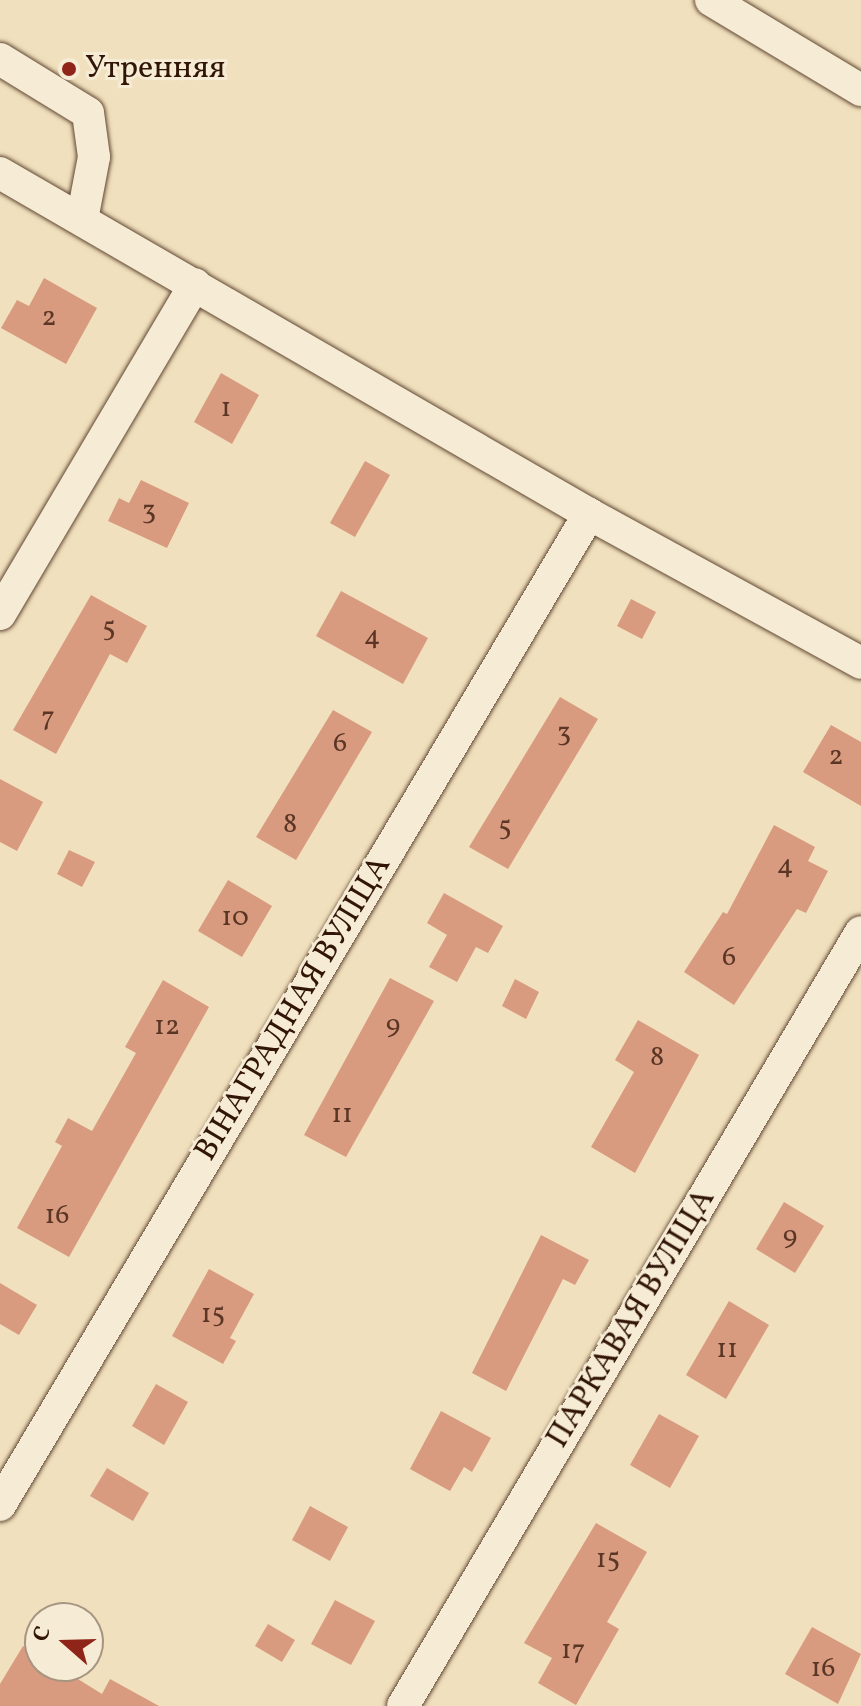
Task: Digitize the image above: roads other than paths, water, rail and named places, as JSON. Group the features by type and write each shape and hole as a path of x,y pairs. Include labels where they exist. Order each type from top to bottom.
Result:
{"street":[{"path":"711,0 861,90"},
{"path":"0,59 88,113 94,157 82,220"},
{"path":"0,173 589,514 861,663"},
{"path":"0,614 195,284"},
{"name":"ВІНАГРАДНАЯ ВУЛІЦА","path":"0,1505 589,514"},
{"name":"ПАРКАВАЯ ВУЛІЦА","path":"403,1706 861,932"}],"place":[{"name":"Утренняя","path":"69,69"}]}
